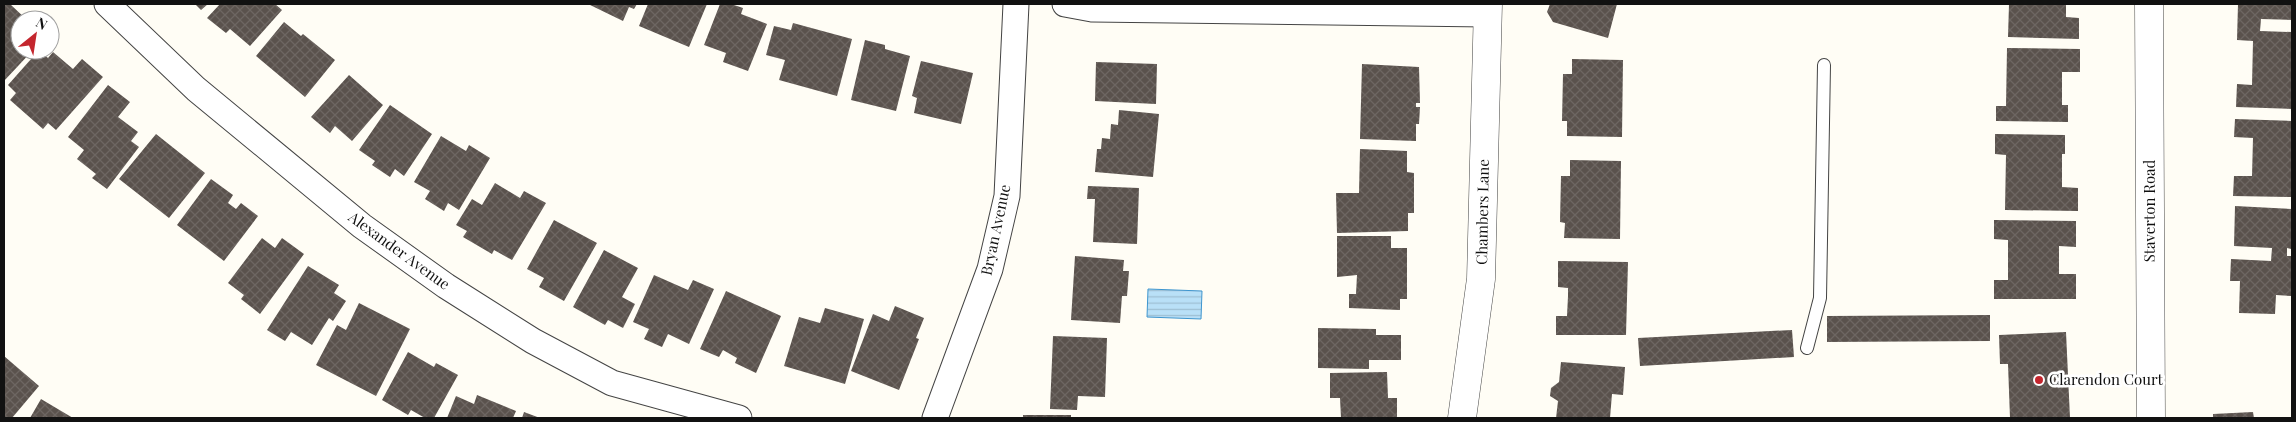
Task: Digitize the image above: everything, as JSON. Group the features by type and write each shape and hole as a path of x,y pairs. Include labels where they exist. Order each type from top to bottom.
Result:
{"street":[{"name":"Alexander Avenue","path":"107,4 196,88 362,226 446,286 534,341 612,383 739,418"},
{"name":"Bryan Avenue","path":"935,418 990,269 1007,196 1016,4"},
{"path":"1065,4 1092,9 1488,9"},
{"name":"Staverton Road","path":"2149,4 2151,418"},
{"name":"Chambers Lane","path":"1462,418 1481,279 1488,9"}],"lane":[{"path":"1807,348 1820,298 1824,65"}],"water":[{"path":"1148,289 1202,291 1201,319 1147,317"}],"building":[{"path":"4,4 10,4 16,10 10,10 10,60 24,60 4,81"},
{"path":"195,4 208,4 201,10"},
{"path":"220,4 275,4 282,10 250,46 230,29 226,33 207,18"},
{"path":"588,4 637,4 634,9 629,7 623,21"},
{"path":"648,4 707,4 689,47 639,26"},
{"path":"720,4 731,4 743,8 741,14 767,24 748,71 723,62 726,53 704,45"},
{"path":"1550,4 1617,4 1608,38 1553,22 1547,12"},
{"path":"2009,4 2066,4 2066,17 2079,18 2079,39 2008,37"},
{"path":"2238,4 2292,4 2292,20 2261,19 2260,31 2292,32 2292,109 2236,107 2237,84 2252,85 2253,41 2237,40"},
{"path":"284,22 301,36 303,34 335,60 305,97 256,56"},
{"path":"793,23 852,39 837,96 779,80 785,60 766,55 774,26 791,30"},
{"path":"865,40 885,45 885,49 910,56 896,111 851,100"},
{"path":"2007,48 2080,49 2080,72 2062,72 2062,105 2068,105 2068,122 1996,121 1996,106 2006,106"},
{"path":"60,58 73,69 82,59 103,77 56,130 48,123 43,129 10,100 16,93 8,85 30,60 60,60"},
{"path":"1572,59 1623,60 1622,137 1567,136 1567,121 1562,121 1563,74 1572,74"},
{"path":"921,61 973,73 961,124 914,113 917,98 912,96"},
{"path":"1096,62 1157,64 1156,104 1095,101"},
{"path":"1362,64 1419,67 1420,103 1416,103 1416,107 1420,107 1419,124 1416,124 1416,141 1360,139"},
{"path":"349,75 383,105 352,141 335,126 330,133 311,117"},
{"path":"108,85 130,102 118,117 138,132 131,141 139,147 107,189 92,178 96,174 77,159 84,150 68,137"},
{"path":"390,105 432,134 404,176 395,169 390,177 372,165 375,161 359,150"},
{"path":"1119,110 1159,114 1153,177 1095,172 1097,149 1101,149 1102,138 1110,139 1111,124 1118,125"},
{"path":"2235,119 2292,121 2292,197 2233,196 2234,176 2252,176 2253,138 2234,137"},
{"path":"156,134 205,173 169,218 119,179"},
{"path":"1995,134 2065,135 2065,154 2062,154 2062,187 2078,188 2078,211 2005,210 2006,155 1995,154"},
{"path":"441,136 466,151 469,145 490,158 459,210 448,203 444,211 425,199 430,191 414,182"},
{"path":"1360,149 1407,151 1407,172 1414,173 1414,213 1408,213 1408,231 1337,233 1336,193 1359,193"},
{"path":"1570,160 1621,161 1620,239 1564,238 1565,223 1560,222 1561,176 1570,176"},
{"path":"211,179 233,195 228,203 236,209 241,203 258,216 224,261 177,225"},
{"path":"495,183 520,198 524,191 546,203 512,260 494,250 492,254 463,237 467,231 456,225 472,199 482,205"},
{"path":"1088,186 1139,188 1137,244 1093,242 1095,199 1087,199"},
{"path":"2235,206 2292,209 2291,249 2287,248 2287,256 2292,256 2292,296 2276,295 2275,314 2239,313 2240,281 2230,281 2231,259 2271,261 2272,248 2234,246"},
{"path":"554,220 597,243 564,301 539,287 544,278 527,269"},
{"path":"1994,220 2076,221 2076,247 2059,246 2059,274 2076,274 2076,299 1994,299 1994,280 2008,280 2008,240 1994,239"},
{"path":"1337,236 1391,236 1391,248 1407,248 1407,299 1400,299 1400,310 1349,308 1349,294 1356,294 1357,275 1337,277"},
{"path":"262,238 275,248 282,238 304,254 260,314 241,299 244,295 228,283"},
{"path":"604,250 638,268 622,297 635,304 623,328 608,320 605,325 573,307"},
{"path":"1075,256 1124,260 1123,271 1129,271 1127,296 1122,296 1120,323 1071,320"},
{"path":"1558,261 1628,262 1626,335 1556,335 1556,316 1567,316 1568,296 1568,288 1558,287"},
{"path":"308,266 339,285 334,293 346,301 333,321 329,318 312,345 291,332 285,341 267,330"},
{"path":"654,275 688,290 693,280 714,289 689,344 668,334 662,347 644,339 649,329 633,322"},
{"path":"726,291 781,316 756,373 735,363 737,358 723,350 719,357 700,349"},
{"path":"359,303 410,329 376,396 316,365 337,325 346,330"},
{"path":"895,306 924,318 916,338 919,339 899,390 851,371 873,314 889,321"},
{"path":"825,308 864,319 845,384 784,366 799,317 820,323"},
{"path":"1990,315 1990,341 1827,342 1827,316"},
{"path":"1318,328 1376,329 1376,335 1401,335 1401,360 1369,360 1369,369 1318,368"},
{"path":"1792,330 1794,357 1640,366 1638,338"},
{"name":"Clarendon Court","path":"2066,332 2070,418 2010,418 2008,364 2000,364 1999,335"},
{"path":"1053,336 1107,338 1105,397 1078,396 1077,410 1050,409"},
{"path":"408,352 434,367 436,363 458,375 434,418 425,418 411,410 408,415 382,400"},
{"path":"4,356 39,386 12,418 4,418"},
{"path":"1561,362 1625,367 1623,395 1612,394 1610,418 1556,418 1558,401 1550,396 1551,388 1559,382"},
{"path":"1387,372 1388,398 1397,398 1397,418 1341,418 1340,398 1330,398 1330,373"},
{"path":"477,395 516,411 513,418 447,418 456,396 474,404"},
{"path":"41,399 73,418 30,418"},
{"path":"524,412 540,418 522,418"},
{"path":"2253,412 2254,418 2213,418 2213,414"},
{"path":"1023,415 1071,415 1071,418 1023,418"}],"place":[{"name":"Clarendon Court","path":"2039,380"}]}
